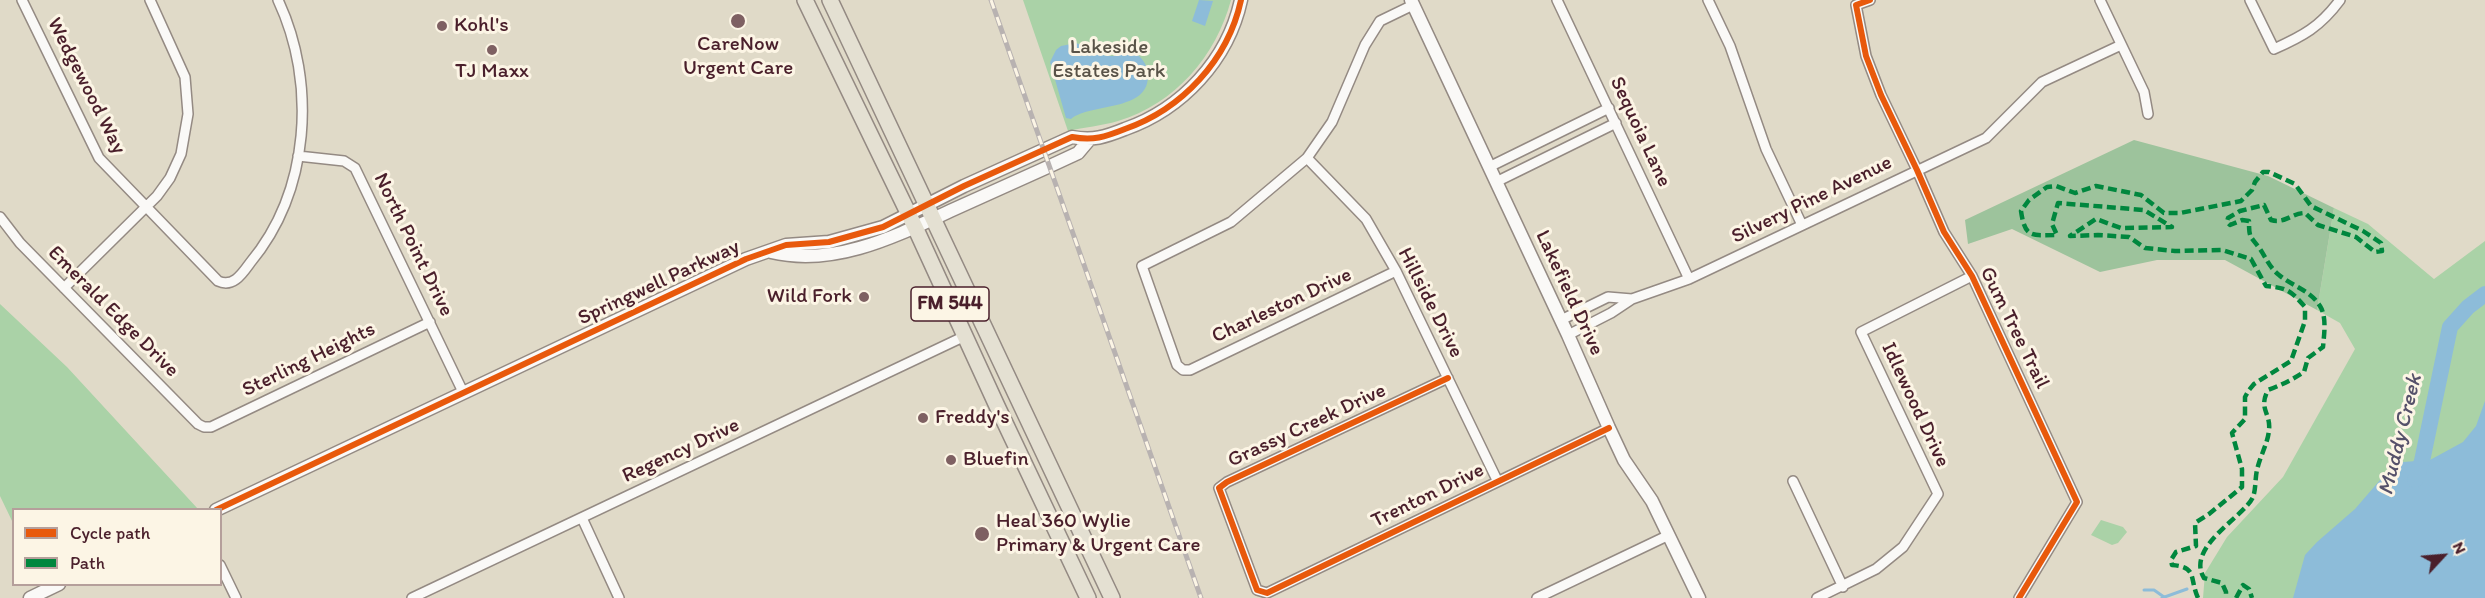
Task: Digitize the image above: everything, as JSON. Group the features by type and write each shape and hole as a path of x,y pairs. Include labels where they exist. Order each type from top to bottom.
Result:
{"main road":[{"name":"FM 544","path":"805,0 912,221 1088,598"},
{"name":"FM 544","path":"830,0 1112,598"},
{"path":"818,29 839,18"},
{"path":"1015,445 1036,435"},
{"path":"1088,598 1096,598"}],"street":[{"name":"Wedgewood Way","path":"22,0 95,152 110,172 218,281 226,284 236,280 252,261 270,233 287,199 298,156"},
{"path":"64,288 164,188 176,166 185,141 188,114 187,90 181,66 150,0"},
{"path":"278,0 290,29 300,67 303,105 298,156"},
{"name":"Springwell Parkway","path":"220,508 746,259 771,252 786,256 827,255 877,243 912,221 927,204 1072,136 1089,140 1138,125 1171,107 1185,95 1214,61 1224,45 1240,0"},
{"name":"Sequoia Lane","path":"1557,0 1689,279"},
{"path":"1708,0 1730,46 1766,149 1802,225"},
{"name":"Gum Tree Trail","path":"1870,0 1856,5 1866,56 1881,95 1944,232 1972,276 2078,502 2019,598"},
{"path":"2100,0 2144,92 2148,114"},
{"path":"2250,0 2274,49 2305,35 2327,18 2340,0"},
{"path":"1307,158 1332,122 1365,45 1380,21 1412,2"},
{"name":"Lakefield Drive","path":"1412,2 1624,460 1652,501 1699,598"},
{"name":"Silvery Pine Avenue","path":"1568,335 1611,313 1632,299 1689,279 1986,138 2042,82 2121,45"},
{"path":"1489,167 1609,108"},
{"path":"1496,182 1616,123"},
{"name":"Springwell Parkway","path":"912,221 934,219 1027,177 1078,153 1089,140"},
{"name":"North Point Drive","path":"298,156 344,161 355,168 463,392"},
{"name":"Hillside Drive","path":"1307,158 1366,219 1396,272 1497,480"},
{"name":"Charleston Drive","path":"1307,158 1231,222 1142,266 1177,365 1183,370 1190,370 1396,272"},
{"path":"1019,160 1027,177"},
{"name":"Emerald Edge Drive","path":"0,217 20,243 198,424 204,427"},
{"name":"Idlewood Drive","path":"1843,587 1876,569 1903,547 1938,494 1861,332 1972,276"},
{"name":"Silvery Pine Avenue","path":"1561,320 1608,297 1632,299"},
{"name":"Sterling Heights","path":"204,427 211,427 430,322"},
{"name":"Regency Drive","path":"412,598 964,336"},
{"name":"Grassy Creek Drive","path":"1261,592 1257,590 1219,488 1227,482 1448,378"},
{"name":"Trenton Drive","path":"1261,592 1267,592 1609,428"},
{"path":"1793,481 1843,587 1817,598"},
{"path":"582,518 619,598"},
{"path":"1537,598 1670,535"},
{"path":"222,570 236,598"},
{"path":"30,598 56,586"}],"green space":[{"name":"Lakeside Estates Park","path":"1023,0 1231,0 1224,21 1204,58 1175,90 1158,103 1139,113 1112,123 1068,131"},
{"path":"2134,140 2268,176 2334,208 2317,310 2225,260 2157,260 2100,272 2012,229 1968,244 1965,220"},
{"path":"2334,208 2368,224 2434,279 2485,241 2485,598 2203,598 2205,573 2227,537 2283,477 2355,349 2340,323 2317,310"},
{"path":"0,304 67,367 197,508 12,508 12,521 0,496"},
{"path":"2101,520 2123,527 2127,532 2118,543 2112,545 2091,535"}],"water":[{"path":"1199,0 1213,1 1205,26 1192,21"},
{"path":"1076,43 1106,56 1130,52 1138,55 1147,69 1147,83 1142,93 1120,104 1093,110 1071,119 1066,118 1050,62 1056,50 1061,46"},
{"path":"2485,401 2485,598 2293,598 2305,555 2317,542 2355,509 2380,480 2403,462 2430,460 2463,442 2476,426"}],"waterway":[{"name":"Muddy Creek","path":"2415,480 2422,461 2450,327 2468,307 2485,294"},
{"path":"2162,598 2187,589"},
{"path":"2144,590 2154,590 2164,597"}],"railway":[{"path":"991,0 1201,598"}],"marked path":[{"path":"2198,598 2189,571 2186,568 2172,565 2171,560 2176,552 2196,546 2195,523 2242,487 2242,469 2232,433 2245,419 2245,397 2249,390 2254,384 2291,361 2305,321 2305,307 2288,291 2266,286 2251,259 2222,250 2175,251 2145,248 2129,237 2070,236 2096,219 2121,228 2172,227 2144,210 2058,203 2052,224 2057,235 2031,234 2025,227 2021,211 2029,200 2047,187 2056,186 2075,193 2096,186 2141,195 2164,213 2180,213 2241,201 2252,190 2263,172 2269,172 2295,184 2311,206 2363,231 2381,243 2382,251 2375,252 2356,237 2318,225 2305,213 2280,221 2271,220 2264,205 2240,211 2228,218 2227,222 2230,225 2242,220 2249,221 2251,237 2271,266 2284,279 2306,292 2320,306 2324,315 2324,326 2323,347 2308,358 2304,372 2268,390 2264,402 2269,424 2268,435 2257,470 2253,497 2248,505 2218,533 2203,555 2200,566 2204,578 2222,583 2226,598"},
{"path":"2236,598 2243,585 2249,589 2252,598"}],"cycle path":[{"path":"220,508 746,259 786,245 829,242 883,227 964,186 1072,137 1099,138 1146,120 1165,109 1200,80 1225,43 1235,22 1241,0"},
{"path":"1870,0 1856,5 1866,56 1881,95 1944,232 1972,276 2077,502 2019,598"},
{"path":"1448,378 1227,482 1219,488 1257,590 1267,593 1609,428"}],"place":[{"name":"CareNow Urgent Care","path":"738,21"},
{"name":"Kohl's","path":"442,26"},
{"name":"TJ Maxx","path":"492,50"},
{"name":"Wild Fork","path":"864,297"},
{"name":"Freddy's","path":"923,418"},
{"name":"Bluefin","path":"951,460"},
{"name":"Heal 360 Wylie Primary & Urgent Care","path":"982,534"}]}
